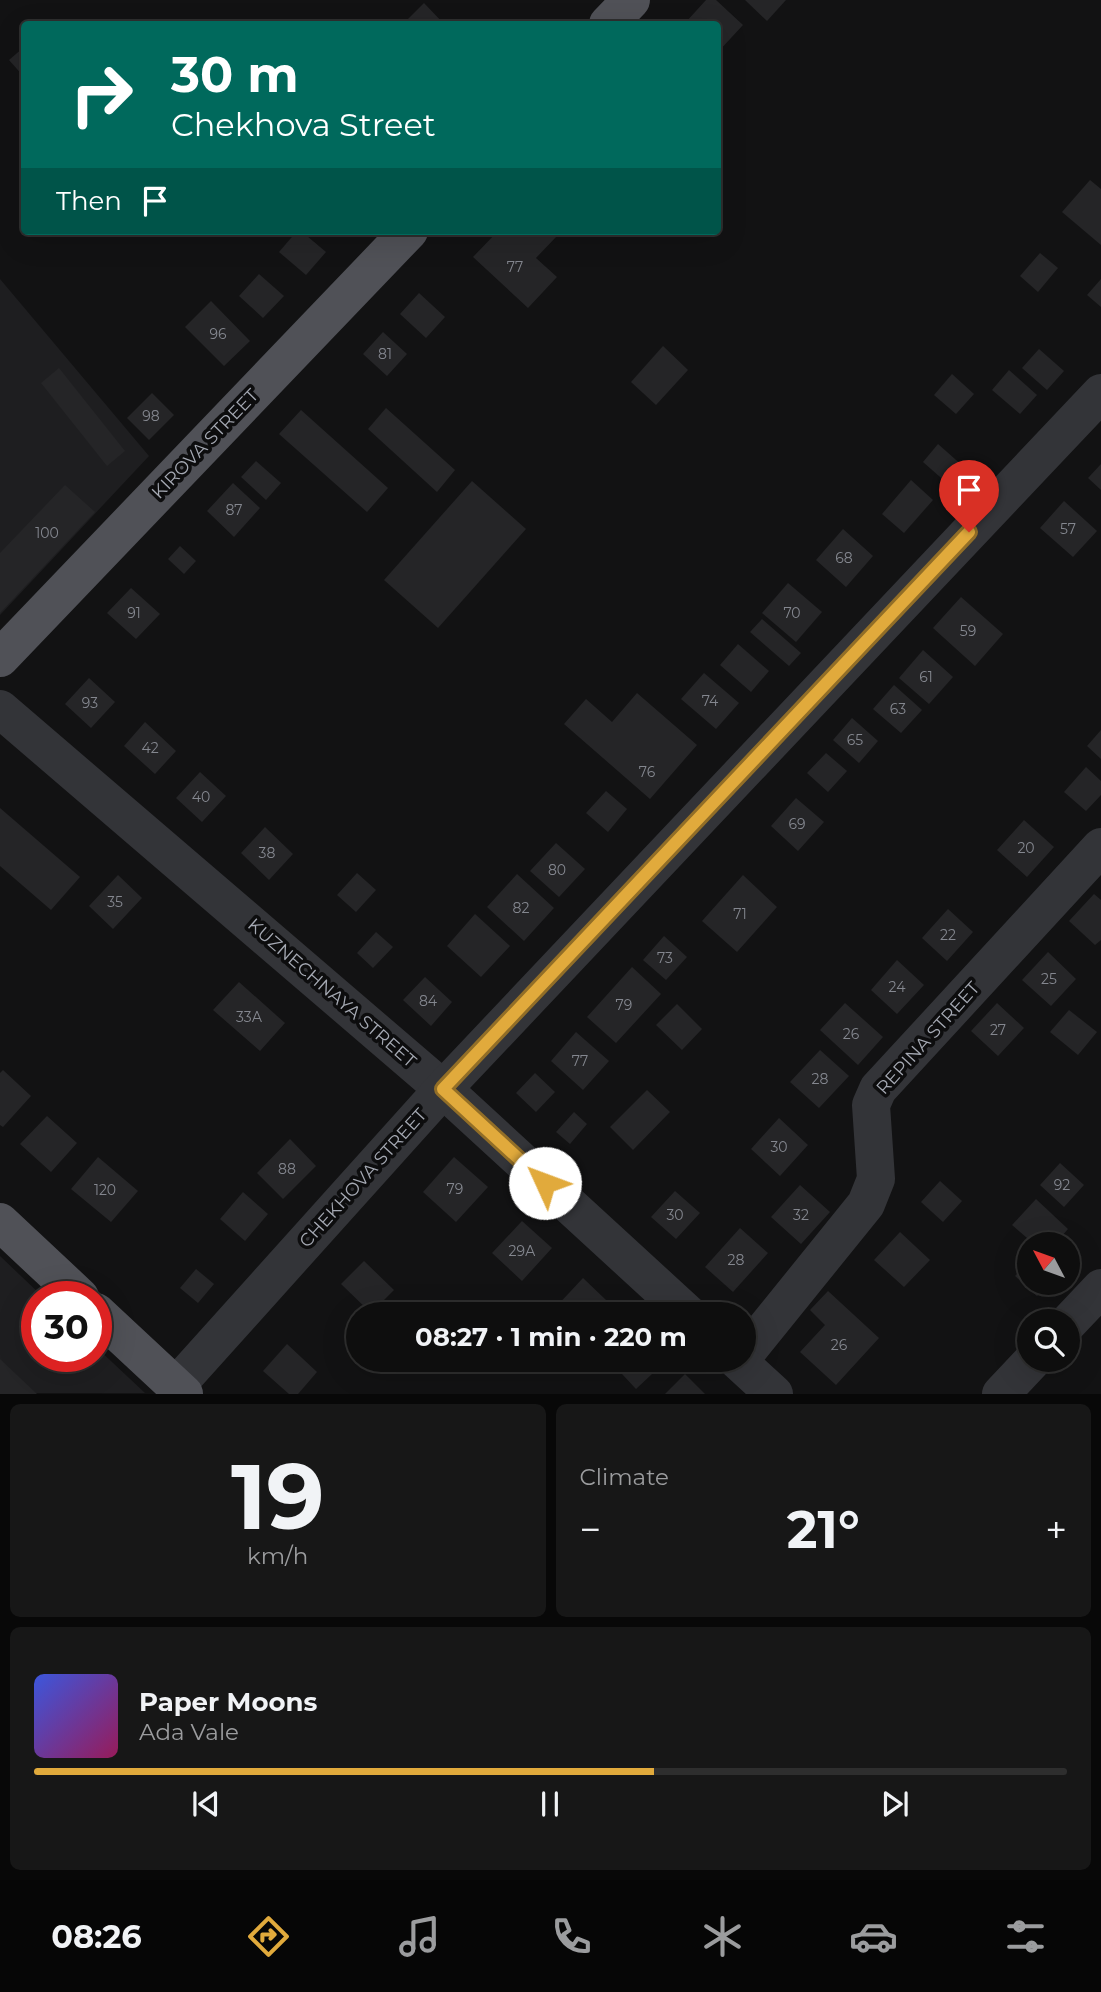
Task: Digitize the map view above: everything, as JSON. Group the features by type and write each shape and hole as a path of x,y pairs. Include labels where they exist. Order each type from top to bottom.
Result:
{"main road":[{"path":"611,21 631,0"},
{"name":"KIROVA STREET","path":"0,657 406,235"},
{"path":"0,1222 63,1281"},
{"path":"112,1327 180,1390"}],"street":[{"name":"CHEKHOVA STREET","path":"180,1390 443,1089 1101,393"},
{"name":"KUZNECHNAYA STREET","path":"0,709 443,1089 675,1302"},
{"name":"REPINA STREET","path":"756,1339 866,1204 876,1179 871,1105 878,1089 1101,847"},
{"path":"1080,1310 1101,1288"},
{"path":"753,1372 774,1394"},
{"path":"1001,1394 1022,1372"}],"shaded area":[{"path":"0,279 149,456 0,615"},
{"path":"0,1256 26,1281 21,1281 21,1372 112,1372 112,1362 145,1393 0,1393"}],"building":[{"path":"706,0 716,0 743,25 721,49 721,21 687,21"},
{"path":"745,0 786,0 767,21"},
{"path":"424,3 441,21 406,21"},
{"path":"21,50 21,74 9,60"},
{"path":"1090,180 1101,189 1101,245 1062,212"},
{"path":"294,235 306,235 326,252 306,275 279,252"},
{"path":"494,235 557,236 536,258 557,277 528,308 473,257"},
{"path":"1040,253 1058,268 1038,292 1020,276"},
{"path":"259,274 284,296 263,318 239,296"},
{"path":"1101,279 1101,307 1087,295"},
{"path":"419,293 445,317 426,338 400,314"},
{"path":"211,301 250,341 224,366 185,327"},
{"path":"383,332 407,354 387,376 363,354"},
{"path":"663,346 688,370 656,405 631,382"},
{"path":"1039,349 1064,371 1047,390 1022,368"},
{"path":"59,368 125,451 107,466 41,383"},
{"path":"1009,370 1037,395 1020,414 992,390"},
{"path":"952,374 974,394 956,414 934,395"},
{"path":"152,393 174,415 149,440 127,418"},
{"path":"386,408 455,470 437,492 368,429"},
{"path":"301,410 388,488 367,512 279,434"},
{"path":"938,444 964,467 948,484 923,462"},
{"path":"256,461 281,483 266,500 241,477"},
{"path":"1101,464 1101,490 1088,478"},
{"path":"911,480 933,500 904,533 882,514"},
{"path":"472,481 526,529 438,628 384,580"},
{"path":"233,483 260,508 234,537 207,511"},
{"path":"65,485 95,512 0,613 0,553"},
{"path":"1064,501 1097,531 1073,557 1040,528"},
{"path":"843,529 873,556 846,587 816,560"},
{"path":"180,546 196,561 184,574 168,559"},
{"path":"788,583 822,612 796,642 762,613"},
{"path":"131,588 160,614 136,639 107,613"},
{"path":"961,597 1003,634 975,666 933,628"},
{"path":"762,619 801,653 789,666 750,632"},
{"path":"738,644 769,671 751,692 720,665"},
{"path":"923,650 953,677 929,704 899,678"},
{"path":"704,673 739,703 716,729 681,699"},
{"path":"89,678 115,702 91,728 65,704"},
{"path":"894,685 922,710 901,733 873,709"},
{"path":"637,693 697,745 650,799 564,724 586,699 612,722"},
{"path":"852,718 878,741 859,763 833,740"},
{"path":"145,722 176,751 155,774 124,746"},
{"path":"1101,730 1101,759 1087,746"},
{"path":"826,753 847,771 828,792 807,773"},
{"path":"1086,767 1101,781 1101,795 1086,811 1064,792"},
{"path":"200,772 226,796 202,822 176,798"},
{"path":"606,791 627,809 608,832 586,813"},
{"path":"796,798 824,822 798,851 771,826"},
{"path":"0,808 80,877 51,910 0,866"},
{"path":"1024,820 1054,847 1027,877 997,850"},
{"path":"265,827 293,854 269,880 241,853"},
{"path":"556,843 585,869 559,897 530,871"},
{"path":"357,873 376,890 356,912 337,895"},
{"path":"517,874 554,908 524,941 487,907"},
{"path":"118,875 142,898 113,929 89,906"},
{"path":"743,875 777,907 737,952 702,921"},
{"path":"1094,894 1101,900 1101,940 1095,945 1069,921"},
{"path":"948,909 973,932 947,961 922,938"},
{"path":"475,914 510,946 481,977 447,946"},
{"path":"376,932 393,947 373,968 357,953"},
{"path":"664,936 687,957 666,980 643,960"},
{"path":"1048,952 1076,979 1051,1006 1022,980"},
{"path":"897,960 924,985 897,1014 871,990"},
{"path":"632,967 661,994 616,1043 587,1017"},
{"path":"425,977 452,1002 431,1026 403,1000"},
{"path":"239,982 285,1023 260,1051 213,1010"},
{"path":"845,1003 883,1037 858,1065 820,1030"},
{"path":"997,1003 1024,1028 998,1056 971,1031"},
{"path":"677,1004 702,1029 682,1050 656,1025"},
{"path":"1069,1010 1097,1032 1078,1055 1050,1032"},
{"path":"576,1032 609,1061 583,1090 551,1061"},
{"path":"820,1050 849,1076 819,1108 790,1082"},
{"path":"3,1070 31,1096 3,1127 0,1125 0,1073"},
{"path":"535,1073 555,1092 536,1112 516,1093"},
{"path":"647,1090 670,1112 633,1150 610,1127"},
{"path":"574,1112 587,1124 570,1144 556,1132"},
{"path":"47,1116 77,1143 51,1172 20,1144"},
{"path":"779,1118 808,1145 780,1176 751,1149"},
{"path":"290,1139 316,1166 283,1199 257,1173"},
{"path":"98,1157 138,1191 111,1222 71,1189"},
{"path":"454,1157 488,1187 456,1222 423,1192"},
{"path":"1060,1163 1084,1185 1064,1207 1040,1185"},
{"path":"940,1181 962,1201 943,1222 921,1202"},
{"path":"800,1185 830,1212 801,1244 771,1217"},
{"path":"675,1191 700,1213 676,1239 651,1217"},
{"path":"243,1192 268,1214 245,1241 220,1219"},
{"path":"1036,1199 1068,1229 1065,1232 1020,1232 1012,1225"},
{"path":"522,1221 552,1248 522,1281 492,1253"},
{"path":"740,1228 768,1253 733,1292 705,1267"},
{"path":"900,1232 930,1260 904,1287 874,1260"},
{"path":"364,1261 394,1290 382,1302 360,1302 341,1284"},
{"path":"196,1269 214,1284 198,1303 180,1288"},
{"path":"583,1278 606,1300 604,1302 561,1302"},
{"path":"828,1291 879,1338 836,1385 800,1352 825,1325 810,1310"},
{"path":"287,1344 317,1372 298,1394 289,1394 263,1371"},
{"path":"0,1359 37,1394 0,1394"},
{"path":"620,1372 654,1372 636,1389"},
{"path":"685,1374 705,1394 665,1394"}],"route":[{"path":"545,1183 443,1089 969,532"}]}
